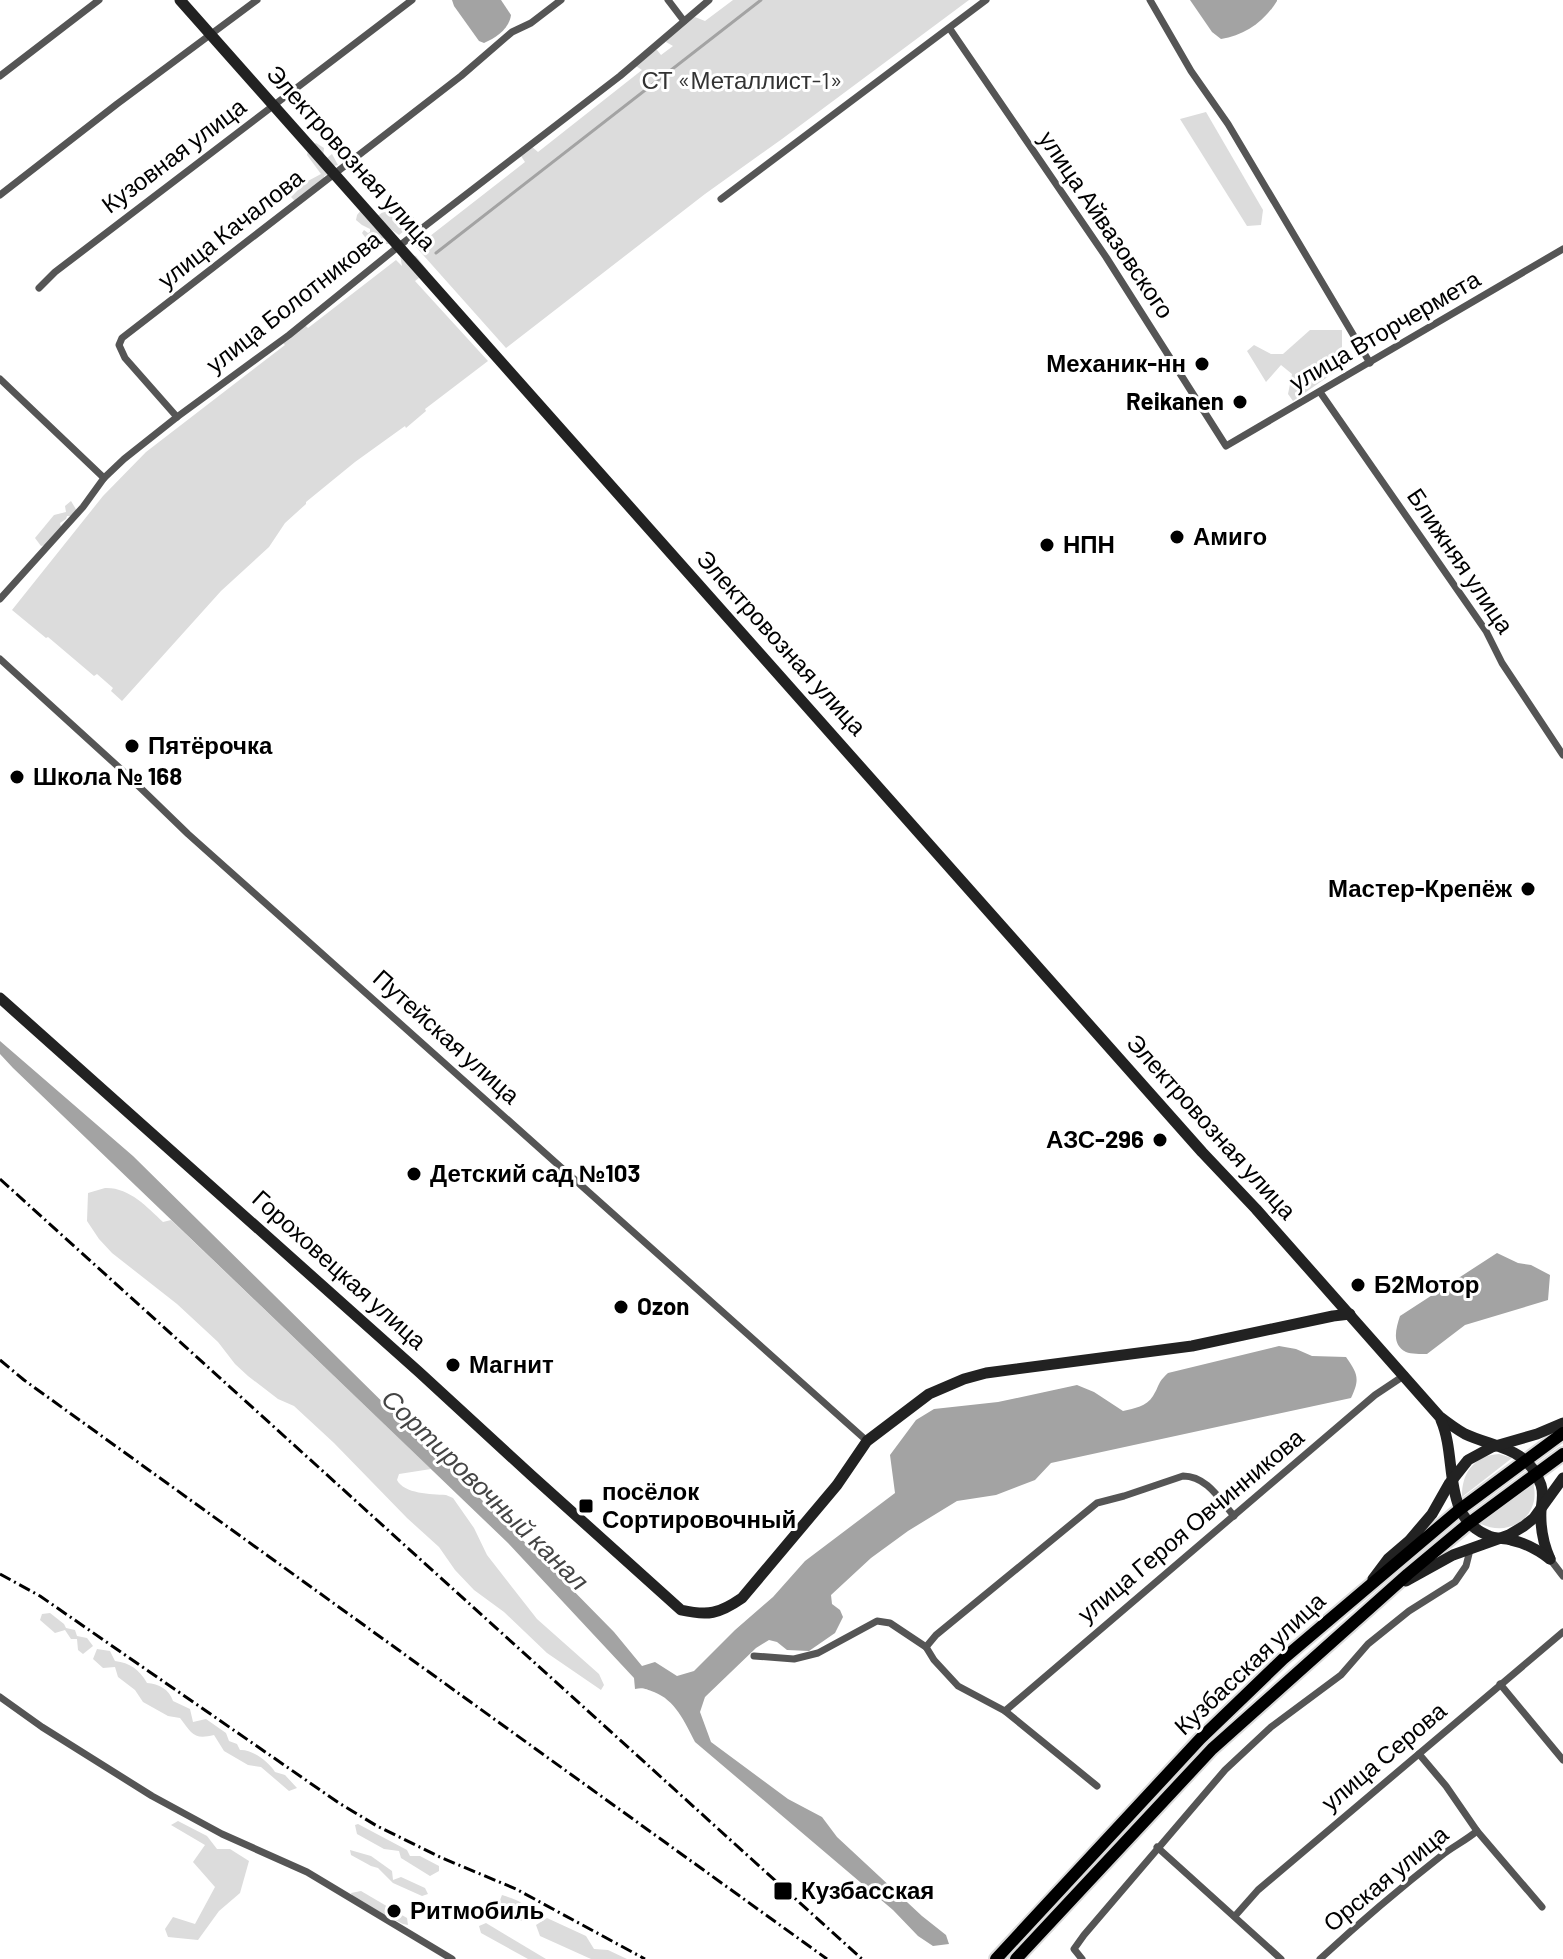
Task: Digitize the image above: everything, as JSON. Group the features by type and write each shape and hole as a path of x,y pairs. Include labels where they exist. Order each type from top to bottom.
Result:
{"main road":[{"name":"Кузбасская улица","path":"996,1959 1200,1739 1283,1659 1459,1510 1563,1433"},
{"name":"Кузбасская улица","path":"1016,1959 1212,1749 1468,1524 1563,1454"}],"street":[{"path":"0,76 99,0"},
{"name":"Электровозная улица","path":"180,0 1439,1416"},
{"path":"0,195 257,0"},
{"name":"Кузовная улица","path":"39,288 55,272 412,0"},
{"name":"улица Качалова","path":"177,417 125,358 119,345 127,333 461,76 495,45 561,0"},
{"path":"668,0 684,21"},
{"name":"улица Болотникова","path":"0,599 83,507 104,478 177,417 289,335 620,76 709,0"},
{"path":"721,199 986,0"},
{"path":"1150,0 1191,71 1228,124 1370,363"},
{"name":"улица Айвазовского","path":"950,29 1099,247 1226,446"},
{"name":"улица Вторчермета","path":"1226,446 1563,249"},
{"path":"0,379 104,478"},
{"name":"Ближняя улица","path":"1320,392 1486,631 1502,663 1563,755"},
{"name":"Путейская улица","path":"0,659 188,834 867,1441"},
{"name":"Гороховецкая улица","path":"0,998 681,1610 710,1614 726,1609 742,1598 837,1485 867,1441"},
{"path":"867,1441 929,1394 964,1379 1009,1369 1192,1346 1350,1314"},
{"name":"улица Героя Овчинникова","path":"1005,1711 1375,1395 1405,1375"},
{"path":"1439,1416 1468,1435 1514,1451 1536,1474 1543,1497 1541,1532 1550,1559"},
{"path":"1439,1416 1446,1430 1459,1510 1468,1524 1486,1535 1522,1543 1540,1552 1563,1576"},
{"path":"1369,1585 1388,1559 1409,1541 1432,1514 1468,1460 1485,1450 1563,1423"},
{"path":"926,1647 936,1635 1097,1503 1191,1476 1207,1485 1234,1516"},
{"path":"1379,1600 1425,1569 1524,1526 1534,1518 1563,1478"},
{"path":"1082,1959 1074,1949 1225,1770 1256,1739 1341,1675 1368,1644 1409,1611 1455,1582 1466,1566 1468,1549"},
{"path":"754,1656 794,1659 818,1653 877,1621 890,1623 926,1647 958,1686 1005,1711 1097,1786"},
{"name":"улица Серова","path":"1235,1916 1258,1890 1563,1632"},
{"path":"1500,1684 1563,1760"},
{"path":"0,1697 152,1796 222,1834 307,1872 452,1959"},
{"path":"1419,1754 1477,1831 1542,1907"},
{"name":"Орская улица","path":"1320,1959 1389,1898 1477,1831"},
{"path":"1157,1847 1281,1959"}],"green space":[{"name":"СТ «Металлист-1»","path":"733,0 969,0 705,194 506,348 416,247 525,162 521,156 531,146 538,152 642,70 636,66 645,50 657,50 661,55 673,46 666,42 678,27 695,17 705,21"},
{"path":"1206,112 1263,210 1261,225 1247,226 1180,119"},
{"path":"316,143 324,148 323,157 332,154 338,165 324,176 324,184 294,200 291,197 306,182 321,174 307,155 309,147"},
{"path":"362,209 369,215 379,215 384,211 391,213 393,219 404,226 414,217 413,223 420,226 413,230 410,226 399,235 389,228 392,244 381,244 377,248 362,233 364,230 370,232 370,229 356,220"},
{"path":"400,255 416,256 428,271 415,281 488,361 425,409 406,428 355,462 306,502 285,523 269,547 221,591 122,701 97,674 94,676 12,610 103,496 146,452 285,345 283,343 305,325 308,328 396,260 402,266"},
{"path":"1310,330 1342,330 1342,367 1293,401 1288,394 1292,374 1281,365 1266,382 1247,351 1254,345 1271,354 1283,354"},
{"path":"71,501 77,511 73,516 67,516 46,545 41,546 35,538 54,515 66,512 65,506"},
{"path":"105,1188 130,1194 163,1222 171,1220 431,1469 399,1474 397,1480 412,1491 453,1498 474,1528 487,1555 537,1619 599,1674 604,1685 601,1690 547,1653 504,1612 474,1590 439,1547 334,1443 294,1406 278,1399 248,1376 218,1342 177,1304 112,1253 87,1221 88,1193"},
{"path":"1499,1454 1512,1458 1462,1497 1464,1480 1471,1467 1483,1458"},
{"path":"1533,1483 1533,1505 1522,1521 1503,1528 1481,1524"},
{"path":"50,1613 66,1628 75,1630 77,1636 87,1638 93,1646 83,1654 78,1650 77,1639 71,1639 65,1630 55,1633 40,1620 42,1614"},
{"path":"97,1649 110,1651 115,1661 134,1668 147,1683 163,1688 173,1701 190,1709 193,1722 206,1719 226,1733 229,1741 237,1744 240,1750 260,1757 297,1788 289,1791 261,1767 248,1765 224,1751 214,1735 202,1737 194,1734 180,1718 168,1716 143,1702 135,1690 118,1677 115,1667 103,1668 93,1659"},
{"path":"178,1821 207,1836 217,1849 230,1849 249,1861 240,1893 219,1911 198,1940 168,1937 165,1929 173,1917 195,1924 215,1887 193,1862 205,1845 171,1825"},
{"path":"355,1825 407,1850 410,1856 420,1856 439,1866 439,1871 430,1876 401,1858 399,1851 384,1849 357,1834"},
{"path":"350,1850 371,1856 392,1871 393,1880 401,1877 425,1888 428,1894 422,1896 393,1883 378,1868 351,1855"},
{"path":"361,1891 407,1918 408,1925 353,1898 351,1893"},
{"path":"502,1895 523,1904 530,1915 523,1921 507,1917 498,1905"},
{"path":"547,1918 586,1936 594,1949 608,1950 627,1959 591,1959 540,1936 536,1925"},
{"path":"486,1923 546,1959 528,1959 481,1933 479,1926"}],"shaded area":[{"path":"452,0 501,0 511,15 510,20 501,32 484,43 479,41"},
{"path":"1190,0 1277,1 1253,26 1238,35 1221,39 1212,32"},
{"path":"0,1041 133,1156 557,1574 614,1632 642,1666 655,1662 677,1676 694,1671 773,1597 805,1561 895,1493 890,1455 916,1420 934,1409 998,1402 1077,1385 1123,1411 1147,1403 1168,1373 1279,1346 1312,1356 1346,1357 1355,1372 1356,1386 1351,1398 1051,1463 1035,1480 996,1495 957,1501 871,1558 831,1595 832,1604 843,1617 835,1633 809,1651 787,1650 769,1640 756,1648 705,1697 700,1712 711,1742 788,1799 822,1817 837,1837 946,1935 949,1944 933,1946 695,1742 679,1712 668,1700 647,1689 635,1689 634,1678 508,1543 13,1068 0,1054"},
{"path":"1497,1253 1550,1275 1548,1300 1465,1325 1427,1354 1401,1349 1396,1341 1400,1316"}],"waterway":[{"path":"436,253 761,0"}],"railway":[{"path":"0,1179 862,1959"},
{"path":"0,1360 827,1959"},
{"path":"0,1574 40,1596 339,1803 377,1826 516,1889 645,1959"}],"place":[{"name":"Механик-нн","path":"1202,364"},
{"name":"Reikanen","path":"1240,402"},
{"name":"Амиго","path":"1177,537"},
{"name":"НПН","path":"1047,545"},
{"name":"Пятёрочка","path":"132,746"},
{"name":"Школа № 168","path":"17,777"},
{"name":"Мастер-Крепёж","path":"1528,889"},
{"name":"АЗС-296","path":"1160,1140"},
{"name":"Детский сад №103","path":"414,1174"},
{"name":"Б2Мотор","path":"1358,1285"},
{"name":"Ozon","path":"621,1307"},
{"name":"Магнит","path":"453,1365"},
{"name":"посёлок Сортировочный","path":"586,1506"},
{"name":"Кузбасская","path":"783,1891"},
{"name":"Ритмобиль","path":"394,1911"}],"water label":[{"name":"Сортировочный канал","path":"485,1490"}]}
